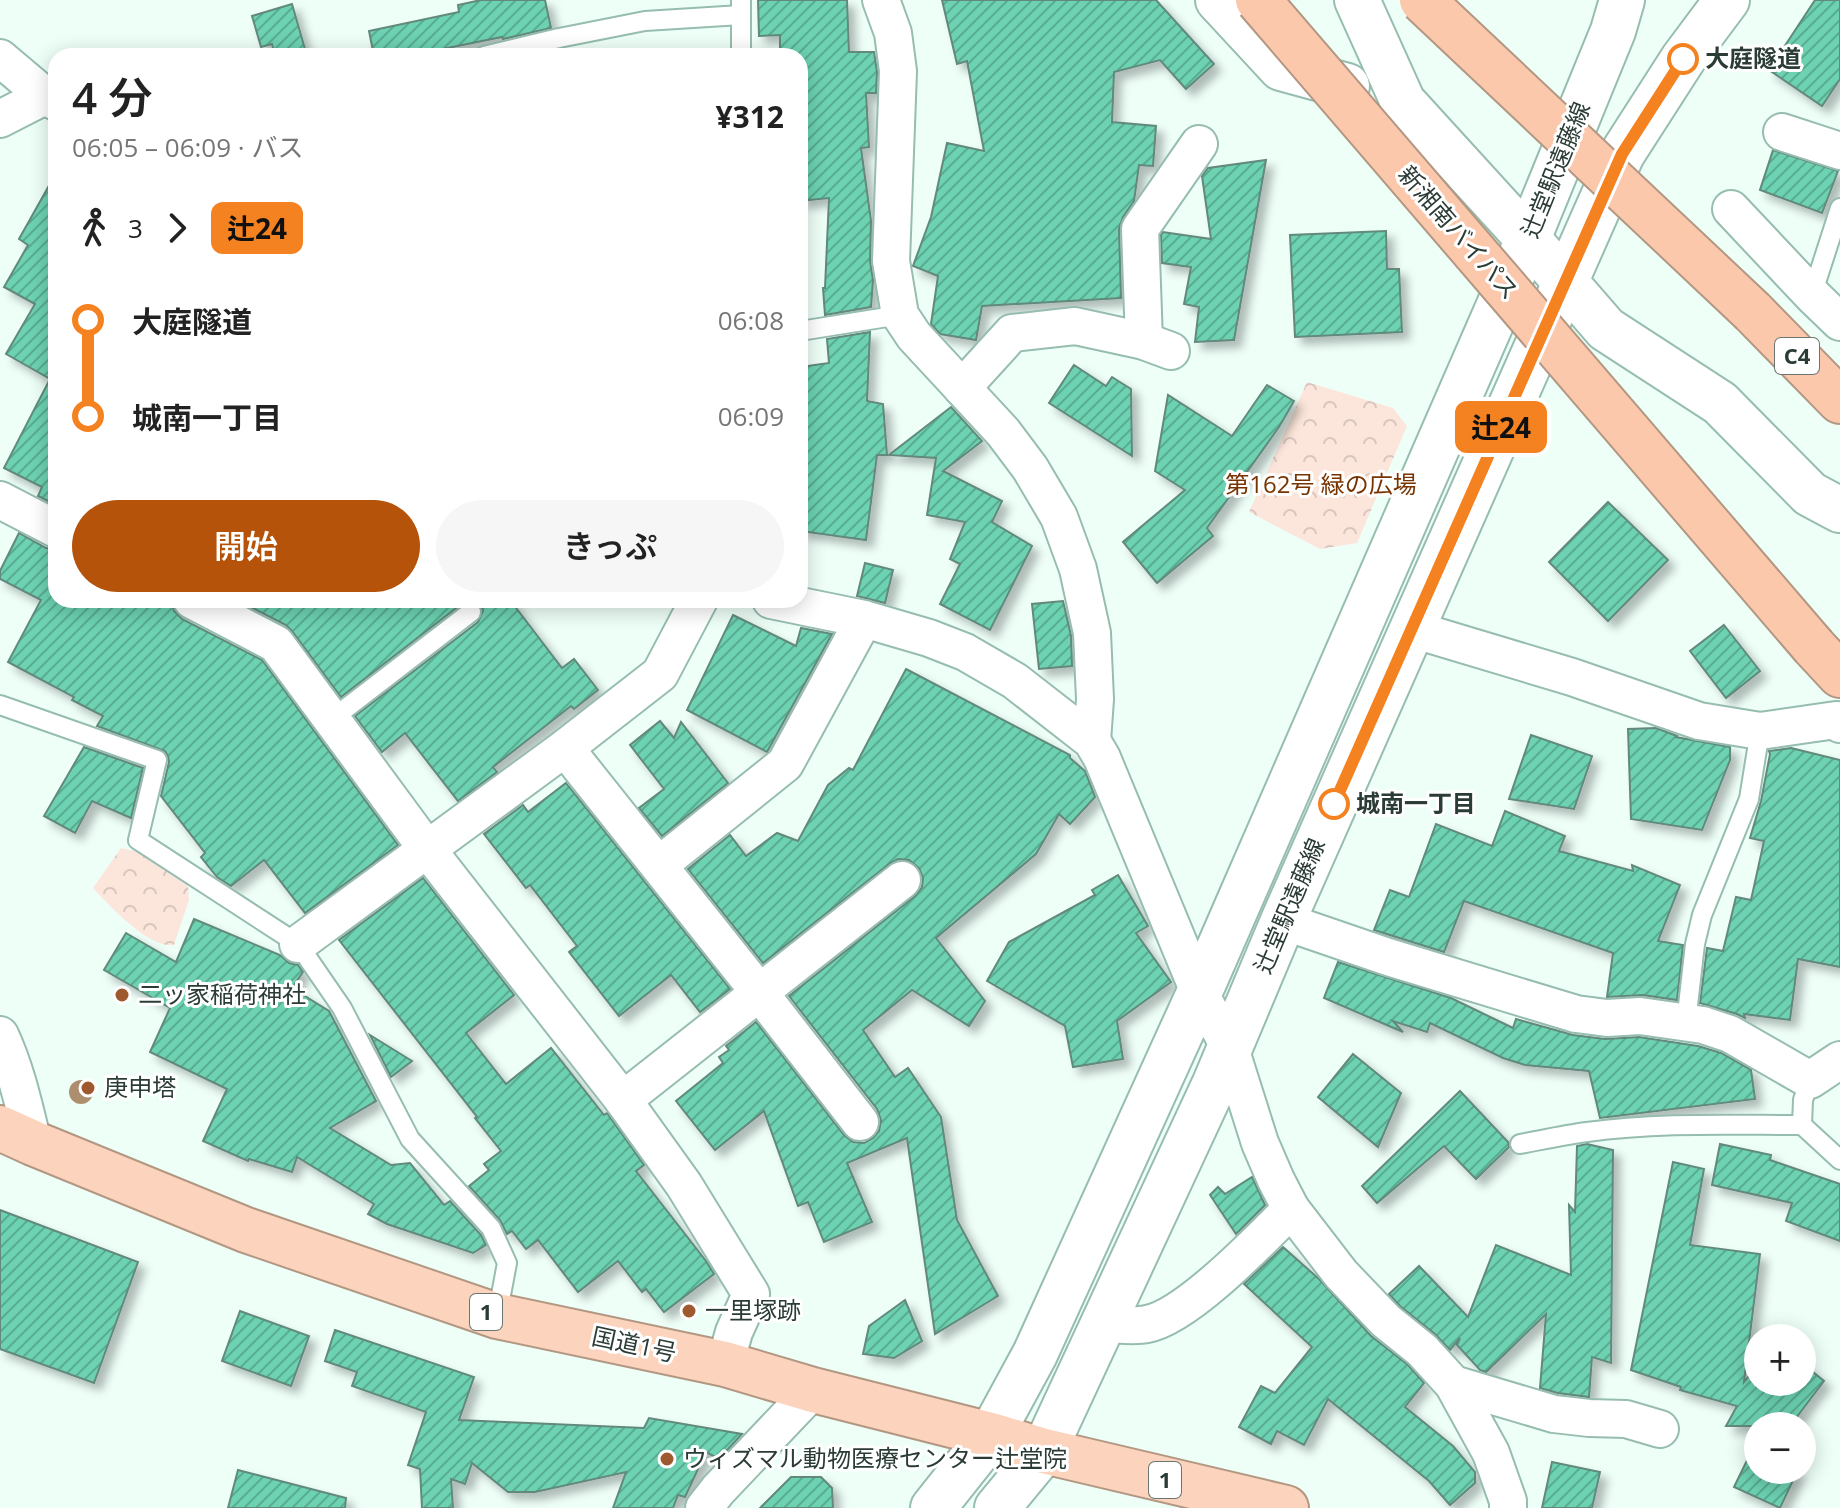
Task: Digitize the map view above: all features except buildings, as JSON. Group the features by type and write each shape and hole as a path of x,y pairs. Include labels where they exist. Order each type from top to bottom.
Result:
{"highway":[{"name":"新湘南バイパス","path":"1258,0 1827,661"},
{"name":"C4","path":"1422,0 1753,312 1840,401"},
{"name":"国道1号","path":"16,1135 246,1230 497,1316 725,1364 1229,1502 1286,1508"}],"street":[{"path":"881,0 893,33 898,71 891,261 900,315 914,336 1003,432 1030,468 1059,517 1078,569 1092,633 1095,699 1092,741"},
{"path":"1218,0 1281,68 1403,102"},
{"path":"1357,0 1403,102 1606,329 1720,403 1810,494 1840,510"},
{"name":"辻堂駅遠藤線","path":"933,1508 991,1435 1035,1354 1199,992 1528,239 1613,31 1622,0"},
{"name":"辻堂駅遠藤線","path":"997,1508 1044,1451 1104,1324 1230,1048 1283,921 1622,154 1683,59 1727,0"},
{"path":"0,58 48,97"},
{"path":"0,119 48,100"},
{"path":"1782,132 1840,151"},
{"path":"962,388 1012,333 1075,326 1158,346 1140,229 1199,144"},
{"path":"1731,209 1840,322"},
{"path":"0,500 48,525"},
{"path":"216,608 276,644 427,849 623,1100 684,1185 751,1294 734,1332 725,1364"},
{"path":"298,944 565,748 660,674 695,608"},
{"path":"808,608 864,619 965,652 1015,681 1092,741 1102,758 1199,992 1230,1048 1260,1143 1291,1209 1341,1274 1386,1321 1422,1350 1453,1384 1491,1453 1508,1508"},
{"path":"659,865 785,764 864,619"},
{"path":"1412,629 1572,677 1699,721 1760,731 1836,720 1840,724"},
{"path":"565,748 860,1122"},
{"path":"623,1100 902,880"},
{"path":"1283,921 1403,962 1576,1014 1607,1018 1640,1016 1703,1025 1730,1034 1810,1080 1840,1060"},
{"path":"0,1035 12,1063 16,1135"},
{"path":"1104,1324 1145,1325 1180,1309 1291,1209"},
{"path":"1453,1384 1554,1414 1626,1419 1660,1429"},
{"path":"704,1508 813,1390"}],"lane":[{"path":"517,48 645,21 741,8 741,48"},
{"path":"1812,295 1840,208"},
{"path":"808,330 900,315"},
{"path":"332,719 471,612"},
{"path":"0,705 157,760 138,840 298,944 342,1008 410,1139 491,1228 507,1263 497,1316"},
{"path":"1686,1023 1695,944 1702,915 1749,799 1760,731"},
{"path":"1802,1125 1803,1100 1810,1080"},
{"path":"1520,1144 1587,1132 1649,1126 1802,1125 1840,1160"}],"green space":[{"name":"第162号 緑の広場","path":"1307,382 1393,408 1407,426 1357,543 1320,549 1249,512"},
{"path":"121,848 144,853 188,883 189,900 174,945 153,940 142,933 93,888"}],"bus line":[{"name":"辻24","path":"1334,804 1622,154 1683,59"}],"place":[{"name":"大庭隧道","path":"1683,59"},
{"name":"城南一丁目","path":"1334,804"},
{"name":"二ッ家稲荷神社","path":"122,995"},
{"name":"庚申塔","path":"88,1088"},
{"name":"一里塚跡","path":"689,1311"},
{"name":"ウィズマル動物医療センター辻堂院","path":"667,1459"}]}
